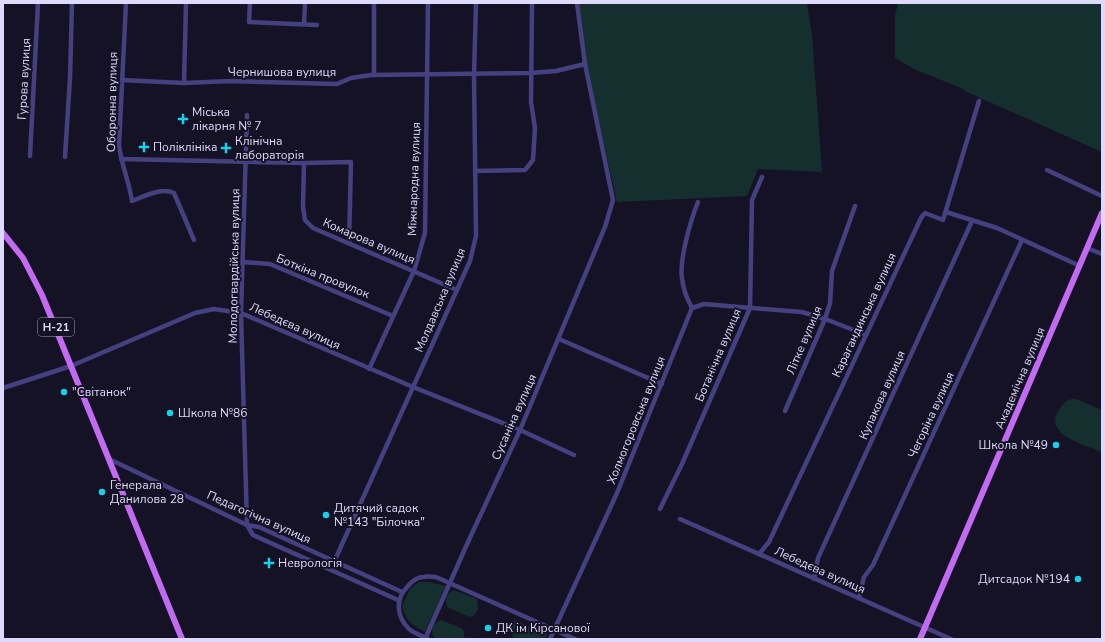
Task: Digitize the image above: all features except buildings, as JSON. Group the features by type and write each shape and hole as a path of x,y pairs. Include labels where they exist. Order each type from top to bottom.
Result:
{"main road":[{"name":"Академічна вулиця","path":"920,639 1102,213"},
{"name":"Н-21","path":"3,233 34,276 182,639"}],"street":[{"name":"Гурова вулиця","path":"30,156 38,3"},
{"path":"65,157 70,78 72,3"},
{"name":"Оборонна вулиця","path":"126,3 119,145 121,159 130,182 132,201 162,192 169,191 174,193 194,240"},
{"path":"184,83 186,3"},
{"path":"250,3 249,22 317,25"},
{"path":"304,24 305,3"},
{"path":"374,3 374,75"},
{"name":"Міжнародна вулиця","path":"369,369 414,271 425,233 428,3"},
{"name":"Молдавська вулиця","path":"334,562 470,261 476,236 474,75 476,3"},
{"path":"475,171 525,170 533,160 535,128 530,102 532,3"},
{"path":"577,3 585,64"},
{"name":"Чернишова вулиця","path":"122,80 184,83 232,81 337,84 351,78 374,75 474,75 530,73 556,71 585,64"},
{"name":"Сусаніна вулиця","path":"427,639 450,584 520,430 606,227 614,200 585,64"},
{"path":"980,101 946,212 997,228 1080,266"},
{"name":"Молодогвардійська вулиця","path":"247,115 241,313 247,525 253,535"},
{"path":"121,159 304,163 352,162 349,243"},
{"name":"Комарова вулиця","path":"304,163 305,220 313,228 457,290"},
{"path":"1047,170 1102,196"},
{"name":"Ботанічна вулиця","path":"660,509 682,464 750,308 752,200 762,177"},
{"path":"698,202 692,216 685,244 681,277 692,308 704,304 802,312 866,335"},
{"name":"Літке вулиця","path":"785,411 825,319 830,303 832,271 855,206"},
{"name":"Карагандинська вулиця","path":"760,554 769,542 921,218 925,214 943,220 946,212"},
{"name":"Кулакова вулиця","path":"814,579 818,558 972,221"},
{"name":"Чегоріна вулиця","path":"859,598 864,577 879,550 1022,240"},
{"path":"1087,248 1102,254"},
{"name":"Боткіна провулок","path":"243,262 270,264 393,316"},
{"name":"Холмогоровська вулиця","path":"550,639 617,494 692,308"},
{"name":"Лебедєва вулиця","path":"3,388 71,366 195,313 214,309 241,313 369,369 520,430 574,455"},
{"path":"558,339 662,384"},
{"name":"Педагогічна вулиця","path":"109,459 247,525 259,527 402,592"},
{"name":"Лебедєва вулиця","path":"680,519 951,639"},
{"name":"Педагогічна вулиця","path":"253,535 398,600"},
{"path":"427,639 410,630 403,621 398,610 398,600 402,592 413,581 423,577 436,577 575,639"}],"green space":[{"path":"579,3 807,3 812,35 822,172 758,169 747,196 617,202 587,69"},
{"path":"898,3 1102,3 1102,152 969,93 959,87 916,70 895,58 895,16"},
{"path":"1076,399 1102,410 1102,452 1067,437 1060,432 1056,425 1056,417 1060,408 1069,400"},
{"path":"419,582 429,582 446,586 425,632 410,622 402,606 410,589"},
{"path":"454,590 477,599 478,609 475,615 470,617 447,607 447,597"},
{"path":"441,620 463,629 465,639 438,639 433,637 433,627"},
{"path":"514,620 547,634 545,639 514,639 510,630"}],"place":[{"name":"Міська лікарня № 7","path":"183,119"},
{"name":"Поліклініка","path":"144,147"},
{"name":"Клінічна лабораторія","path":"226,148"},
{"name":"\"Світанок\"","path":"64,392"},
{"name":"Школа №86","path":"170,413"},
{"name":"Школа №49","path":"1056,445"},
{"name":"Генерала Данилова 28","path":"102,492"},
{"name":"Дитячий садок №143 \"Білочка\"","path":"326,515"},
{"name":"Неврологія","path":"269,563"},
{"name":"Дитсадок №194","path":"1078,579"},
{"name":"ДК ім Кірсанової","path":"488,628"}]}
